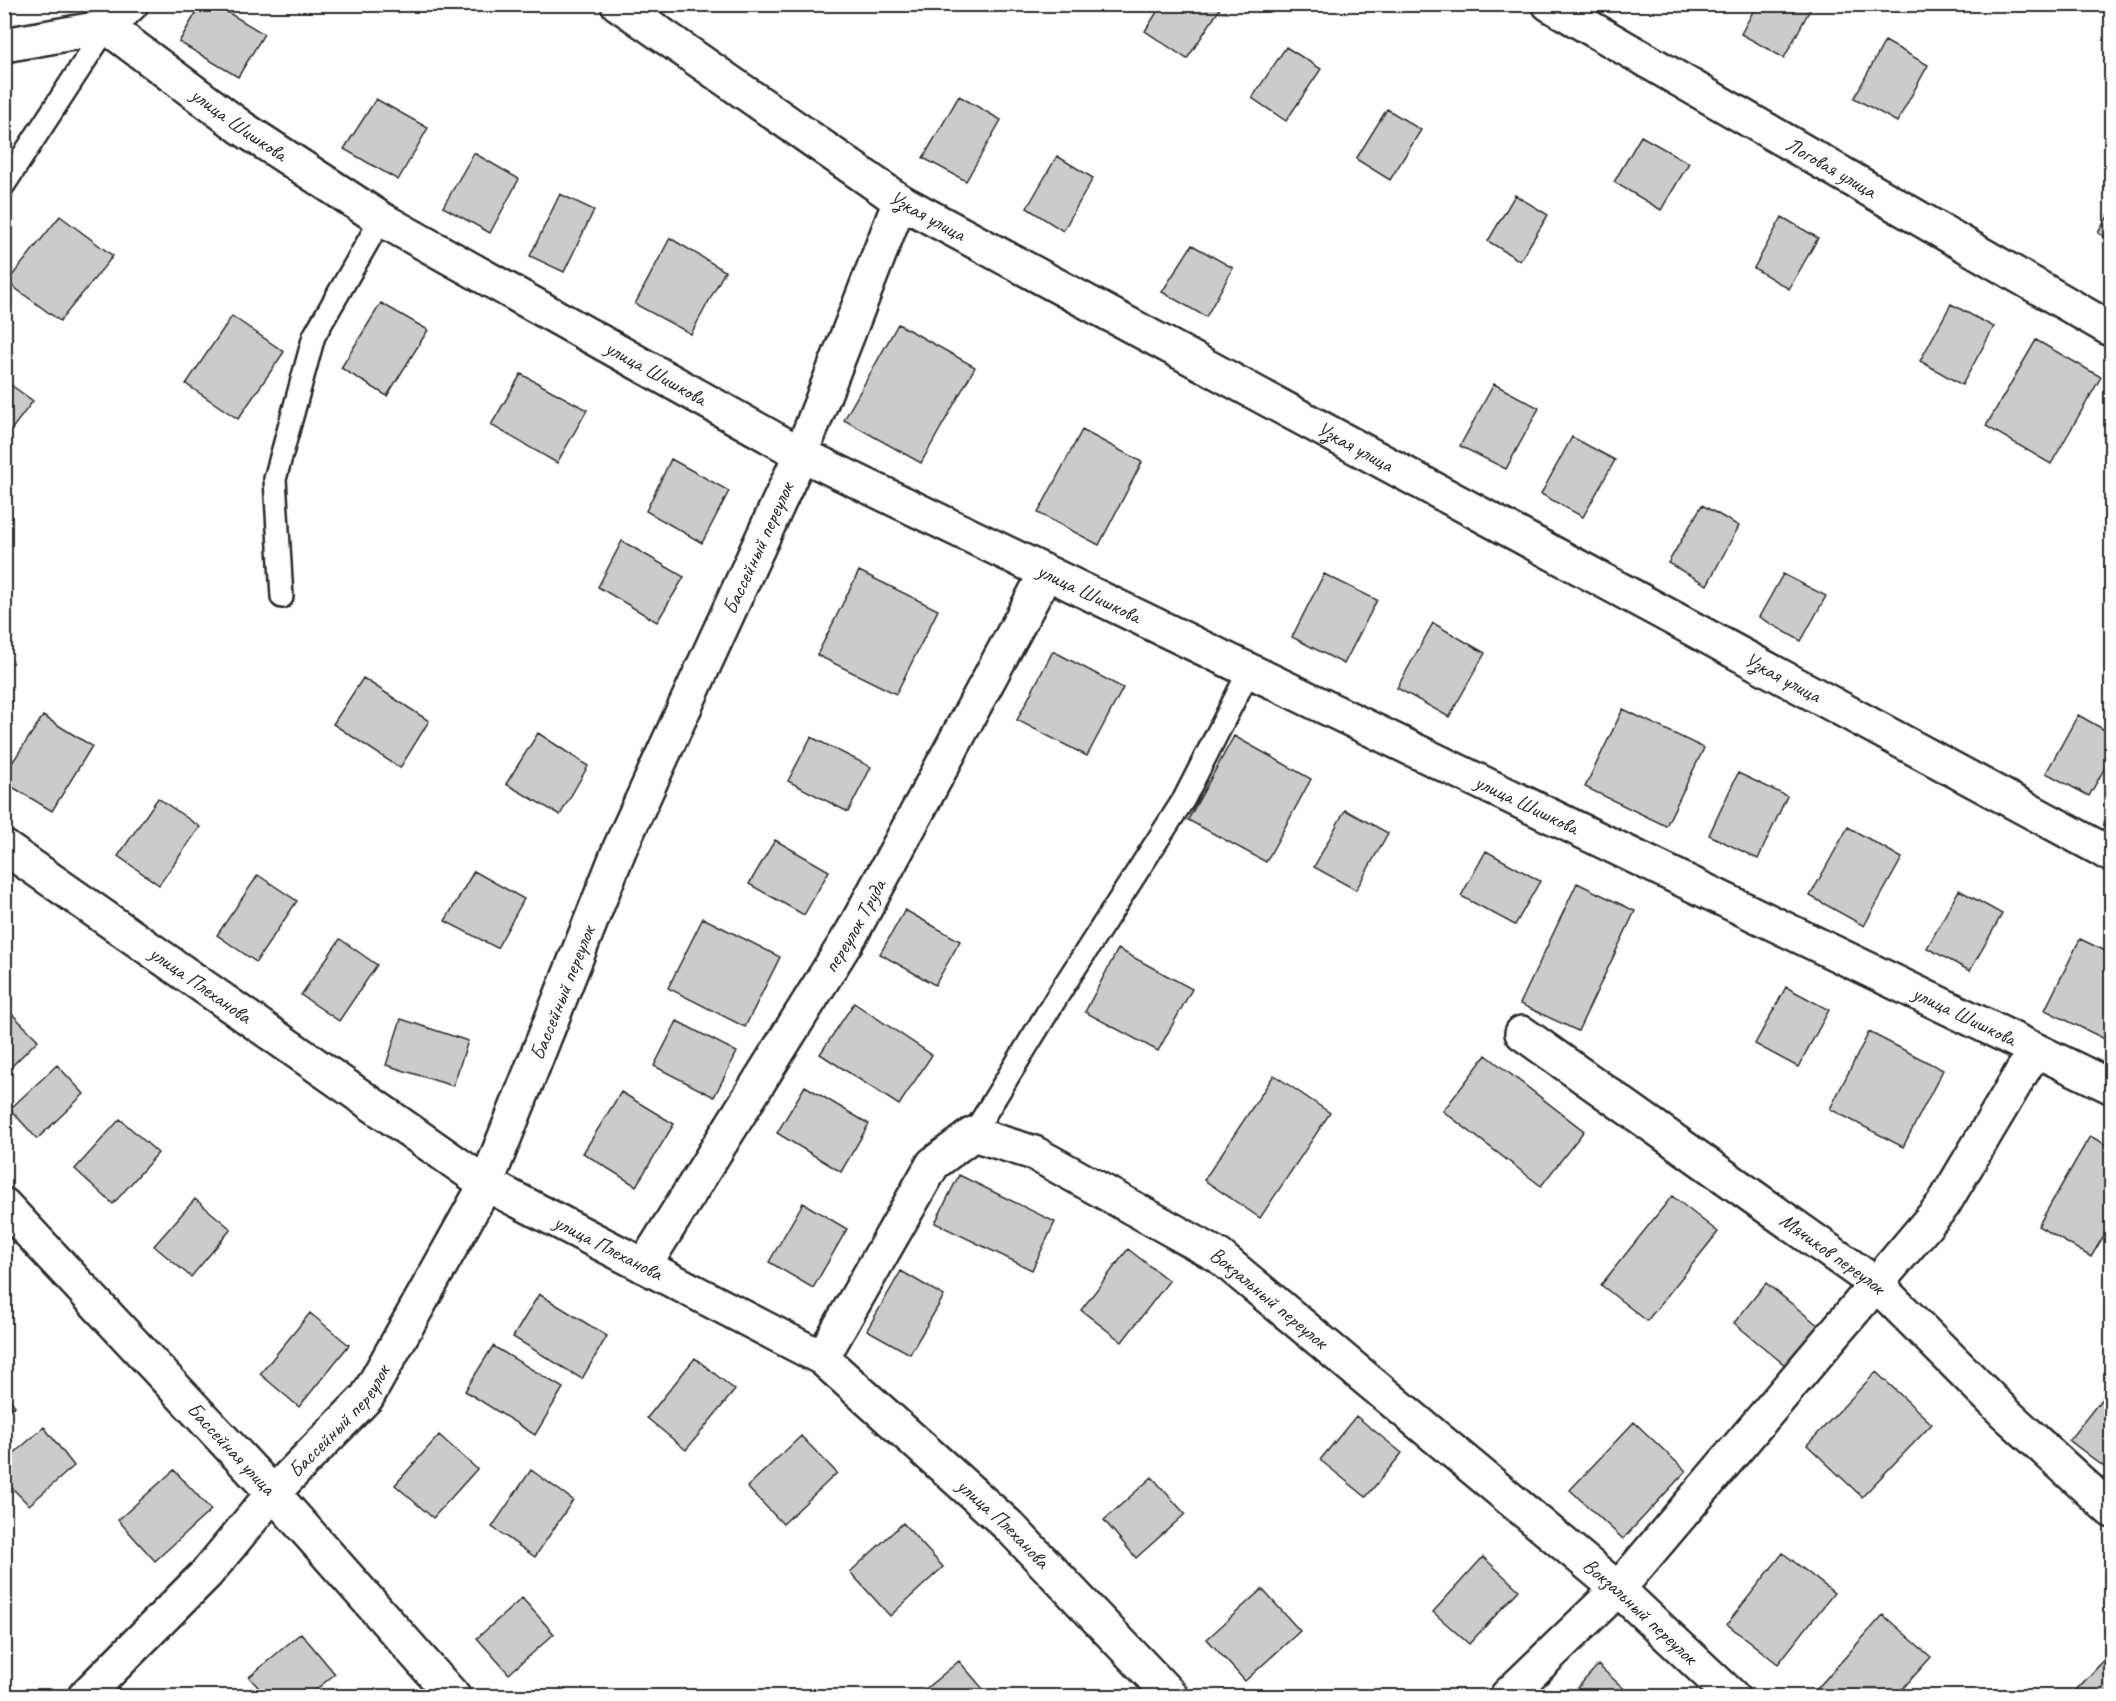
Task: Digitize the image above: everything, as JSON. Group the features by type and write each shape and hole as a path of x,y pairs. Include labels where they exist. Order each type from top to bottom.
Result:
{"street":[{"path":"4,45 107,27 131,4"},
{"name":"Узкая улица","path":"618,4 900,201 2112,855"},
{"name":"Логовая улица","path":"1549,4 2112,330"},
{"name":"улица Шишкова","path":"107,27 242,128 381,219 801,454 2112,1087"},
{"name":"Бассейный переулок","path":"85,1696 207,1573 273,1493 367,1396 486,1184 620,848 801,454 900,201"},
{"name":"переулок Труда","path":"644,1266 853,931 1046,573"},
{"name":"улица Плеханова","path":"4,847 486,1184 822,1358 1009,1526 1171,1696"},
{"name":"Мячиков переулок","path":"1522,1033 1876,1284 2005,1413 2112,1511"},
{"path":"1507,1696 1618,1589 1943,1205 2035,1050"},
{"path":"822,1358 933,1164 974,1134"},
{"name":"Вокзальный переулок","path":"974,1134 1034,1153 1219,1256 1618,1589 1732,1696"},
{"name":"Бассейная улица","path":"4,1205 273,1493 453,1696"}],"lane":[{"path":"4,185 107,27"},
{"path":"282,597 275,479 314,336 381,219"},
{"path":"974,1134 1063,987 1184,799 1249,671"}],"building":[{"path":"201,4 214,4 264,34 238,77 179,42"},
{"path":"1162,4 1223,4 1187,59 1145,31"},
{"path":"1757,4 1813,4 1784,58 1741,34"},
{"path":"1885,41 1928,65 1897,122 1854,98"},
{"path":"1286,47 1321,69 1286,121 1252,98"},
{"path":"959,96 1001,120 966,181 923,158"},
{"path":"376,99 428,128 398,180 344,149"},
{"path":"1387,109 1421,130 1390,180 1356,159"},
{"path":"1641,136 1689,163 1661,210 1614,182"},
{"path":"474,153 519,179 490,233 443,207"},
{"path":"1057,156 1093,178 1063,231 1027,208"},
{"path":"560,194 594,210 564,272 530,256"},
{"path":"1515,195 1548,215 1520,261 1488,241"},
{"path":"2112,209 2112,241 2098,233"},
{"path":"60,216 113,256 60,321 7,282"},
{"path":"1782,217 1818,238 1789,289 1754,268"},
{"path":"670,238 725,271 691,334 635,304"},
{"path":"1192,245 1233,268 1206,317 1162,292"},
{"path":"381,303 428,330 387,396 341,368"},
{"path":"1951,304 1994,327 1962,385 1920,361"},
{"path":"232,316 284,352 238,419 186,384"},
{"path":"898,324 975,367 921,463 844,420"},
{"path":"2036,340 2101,377 2051,464 1986,426"},
{"path":"521,374 587,410 557,463 491,425"},
{"path":"4,380 33,401 5,438 4,438"},
{"path":"1494,384 1539,408 1506,469 1460,446"},
{"path":"1082,430 1142,462 1099,545 1038,513"},
{"path":"1572,437 1615,460 1583,517 1541,494"},
{"path":"671,459 729,491 702,543 646,511"},
{"path":"1702,505 1739,526 1707,585 1668,563"},
{"path":"622,541 684,577 657,622 598,587"},
{"path":"859,571 938,610 896,694 817,655"},
{"path":"1324,574 1377,600 1344,664 1292,637"},
{"path":"1783,574 1826,596 1801,641 1759,617"},
{"path":"1433,623 1485,653 1449,717 1397,688"},
{"path":"1053,651 1123,688 1087,756 1017,720"},
{"path":"363,678 429,721 400,768 333,724"},
{"path":"1623,709 1704,748 1666,826 1585,787"},
{"path":"2078,715 2112,734 2112,755 2089,796 2046,773"},
{"path":"43,716 92,746 52,811 4,782 4,775"},
{"path":"538,733 588,766 560,815 506,784"},
{"path":"1234,736 1311,779 1266,862 1188,820"},
{"path":"811,737 871,767 848,812 788,781"},
{"path":"1738,773 1787,796 1758,859 1709,835"},
{"path":"158,798 200,827 159,885 118,856"},
{"path":"1345,810 1388,833 1356,890 1314,867"},
{"path":"1848,827 1902,858 1864,926 1810,896"},
{"path":"775,840 829,871 804,915 749,884"},
{"path":"1486,851 1540,881 1515,925 1461,896"},
{"path":"474,871 524,899 497,948 445,921"},
{"path":"258,875 297,901 256,962 217,935"},
{"path":"1577,883 1635,911 1578,1031 1520,1004"},
{"path":"1959,890 2002,914 1970,971 1927,948"},
{"path":"905,910 960,941 935,985 880,954"},
{"path":"703,918 780,957 745,1027 668,988"},
{"path":"340,939 377,965 339,1021 301,995"},
{"path":"2080,939 2112,954 2111,1042 2045,1010"},
{"path":"1118,949 1192,989 1158,1051 1085,1012"},
{"path":"1786,987 1829,1010 1798,1067 1755,1044"},
{"path":"854,1003 932,1055 899,1105 820,1054"},
{"path":"4,1006 38,1040 4,1074"},
{"path":"401,1019 468,1041 453,1086 386,1065"},
{"path":"677,1021 737,1052 714,1097 654,1066"},
{"path":"1869,1032 1943,1070 1903,1147 1830,1109"},
{"path":"1486,1055 1584,1131 1541,1186 1443,1111"},
{"path":"57,1065 84,1094 37,1139 10,1109"},
{"path":"1274,1075 1330,1113 1260,1218 1204,1180"},
{"path":"805,1086 869,1124 841,1172 777,1133"},
{"path":"621,1092 674,1124 636,1186 583,1153"},
{"path":"120,1119 158,1153 113,1204 75,1169"},
{"path":"2090,1136 2112,1148 2112,1222 2091,1257 2038,1226"},
{"path":"959,1175 1055,1222 1032,1270 935,1223"},
{"path":"1672,1196 1718,1232 1647,1321 1601,1285"},
{"path":"195,1199 231,1229 191,1277 154,1246"},
{"path":"803,1203 847,1229 813,1288 769,1262"},
{"path":"1128,1249 1169,1281 1122,1342 1081,1310"},
{"path":"901,1271 944,1296 910,1354 867,1330"},
{"path":"1766,1283 1819,1326 1786,1366 1734,1323"},
{"path":"539,1294 607,1336 582,1379 513,1337"},
{"path":"310,1313 349,1345 299,1407 260,1374"},
{"path":"493,1346 563,1388 535,1435 465,1391"},
{"path":"695,1358 735,1390 686,1450 647,1418"},
{"path":"1876,1372 1932,1424 1862,1497 1807,1445"},
{"path":"2112,1386 2112,1473 2069,1440"},
{"path":"4,1392 15,1406 4,1414"},
{"path":"1356,1416 1402,1453 1366,1497 1320,1460"},
{"path":"1634,1422 1686,1471 1623,1539 1570,1490"},
{"path":"44,1427 74,1466 29,1505 4,1480 4,1462"},
{"path":"439,1435 477,1469 433,1518 395,1485"},
{"path":"801,1436 837,1473 783,1524 747,1487"},
{"path":"174,1470 211,1510 155,1561 118,1520"},
{"path":"531,1470 573,1500 535,1557 492,1527"},
{"path":"1152,1477 1185,1514 1136,1558 1104,1520"},
{"path":"903,1523 943,1567 890,1616 850,1572"},
{"path":"1783,1553 1834,1593 1778,1664 1727,1624"},
{"path":"1483,1557 1519,1590 1469,1644 1433,1612"},
{"path":"1262,1589 1300,1631 1245,1681 1207,1639"},
{"path":"522,1598 554,1634 509,1674 477,1638"},
{"path":"1883,1615 1931,1657 1896,1696 1822,1696 1815,1691"},
{"path":"301,1633 335,1674 308,1696 266,1696 249,1677"},
{"path":"2112,1652 2112,1696 2084,1696 2076,1690"},
{"path":"959,1661 989,1696 917,1696"},
{"path":"1598,1665 1632,1696 1570,1696"}]}
